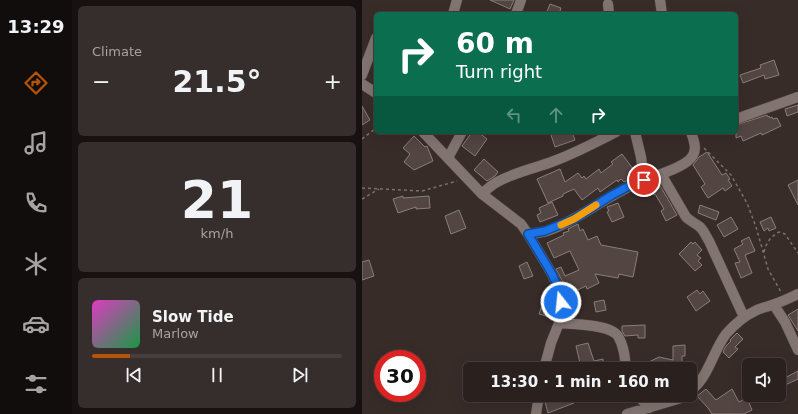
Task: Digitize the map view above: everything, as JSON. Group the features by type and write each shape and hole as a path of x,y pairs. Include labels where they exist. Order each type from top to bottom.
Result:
{"street":[{"path":"454,12 457,0"},
{"path":"517,12 521,0"},
{"path":"660,0 662,12"},
{"path":"362,75 374,43"},
{"path":"362,84 374,92"},
{"path":"738,118 798,97"},
{"path":"425,134 482,194 521,224 552,274 559,290 561,307 559,323 551,343 546,362"},
{"path":"448,158 461,134"},
{"path":"482,194 498,181 567,156 612,134"},
{"path":"635,134 641,157 644,180"},
{"path":"528,234 545,231 569,221 622,190 687,163 692,157 695,147 693,134"},
{"path":"661,174 686,217 700,227 707,236 744,317"},
{"path":"697,384 705,373 726,335 744,317 754,311 774,305 798,294"},
{"path":"774,305 785,322 798,350"},
{"path":"559,323 597,326 609,329 617,335 623,347 625,362"},
{"path":"536,414 538,402"},
{"path":"644,402 649,408"},
{"path":"627,414 668,402"}],"path":[{"path":"362,139 374,130"},
{"path":"693,134 731,175 747,203 756,227 768,269 786,300"},
{"path":"362,188 422,191 466,178"},
{"path":"362,199 379,188"},
{"path":"763,254 765,246 774,235 779,232 785,234 798,253"}],"building":[{"path":"490,0 514,0 510,9"},
{"path":"550,4 561,8 560,12 547,12"},
{"path":"774,60 779,75 765,79 764,75 743,83 740,75 761,68 760,65"},
{"path":"798,105 798,112 787,116 785,109"},
{"path":"362,106 370,120 362,125"},
{"path":"767,115 773,119 777,118 781,126 762,135 761,133 743,141 741,136 736,138 736,134 738,134 738,124"},
{"path":"471,134 481,134 487,139 475,156 462,146"},
{"path":"551,134 573,134 575,140 555,147"},
{"path":"414,136 425,147 427,146 433,161 414,170 404,162 410,154 403,148"},
{"path":"707,152 722,175 726,173 732,186 725,191 723,188 708,198 701,187 705,184 693,165 699,157"},
{"path":"622,154 636,173 630,177 631,179 624,182 621,179 618,182 617,180 600,192 598,188 582,200 574,189 548,203 537,179 560,169 565,182 578,173 582,178 584,176 586,179 599,169 601,173 613,164 611,162"},
{"path":"484,159 498,172 487,181 474,170"},
{"path":"798,180 798,205 788,185"},
{"path":"658,182 677,215 666,221 661,211 664,209 655,194 654,195 647,186"},
{"path":"403,196 403,198 429,196 430,208 416,209 416,207 398,213 393,199"},
{"path":"552,202 558,215 540,222 537,215 541,213 539,208"},
{"path":"618,203 624,217 612,222 607,212 609,211 607,207"},
{"path":"700,205 719,212 716,220 698,213"},
{"path":"459,210 466,228 451,234 445,216"},
{"path":"731,217 738,229 724,237 717,225"},
{"path":"771,217 776,228 769,231 768,228 764,231 760,222"},
{"path":"578,224 580,231 583,229 588,240 597,236 601,245 638,252 633,277 619,274 618,278 595,274 599,283 587,289 586,286 569,294 556,269 561,267 565,276 579,270 570,251 554,258 547,243 564,235 563,233 569,231 568,229"},
{"path":"749,237 755,251 745,255 752,273 741,278 735,263 740,262 734,249 743,244 741,241"},
{"path":"691,242 693,244 695,242 702,250 697,255 701,258 698,261 702,265 695,271 679,254"},
{"path":"369,260 374,276 362,280 362,262"},
{"path":"527,262 533,276 524,279 519,266"},
{"path":"697,290 700,294 703,291 710,301 696,311 687,297"},
{"path":"604,300 606,310 596,312 594,302"},
{"path":"541,308 554,308 553,318 539,314"},
{"path":"798,309 798,331 788,315"},
{"path":"645,325 645,338 638,338 638,335 625,336 622,331 622,326"},
{"path":"737,333 743,339 735,347 738,349 729,358 723,352 731,341 730,340"},
{"path":"588,343 594,361 603,359 603,362 580,362 576,346"},
{"path":"685,345 685,356 682,356 682,362 649,362 659,357 673,360 673,346"},
{"path":"798,371 798,379 786,385 786,377"},
{"path":"706,389 716,400 732,389 739,402 742,400 742,402 749,402 752,410 744,414 712,414 697,396"},
{"path":"545,402 574,402 574,403 548,413"}],"slow traffic":[{"path":"561,225 574,219 596,205"}],"route":[{"path":"561,302 559,290 552,274 528,234 545,231 559,226 574,219 612,195 644,180"}]}
